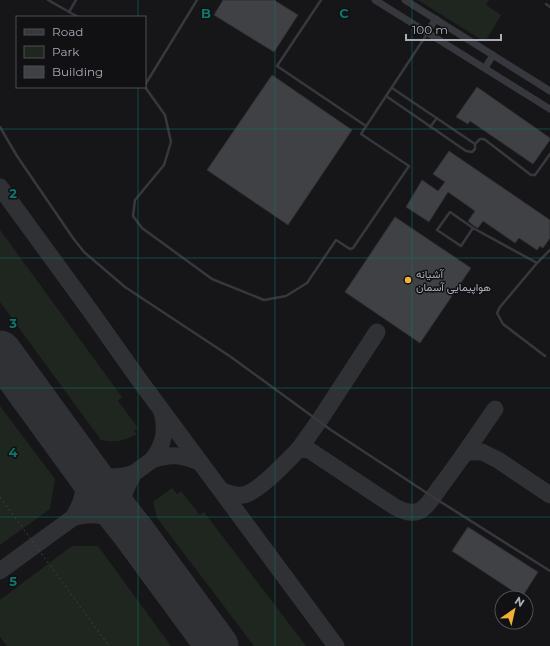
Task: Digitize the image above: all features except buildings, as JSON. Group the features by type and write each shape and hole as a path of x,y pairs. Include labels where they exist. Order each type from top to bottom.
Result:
{"street":[{"path":"375,0 550,109"},
{"path":"405,0 550,90"},
{"path":"428,32 436,20"},
{"path":"485,68 493,55"}],"lane":[{"path":"48,0 76,16"},
{"path":"69,12 76,0"},
{"path":"146,84 197,0"},
{"path":"321,0 277,66 366,126"},
{"path":"546,4 550,7"},
{"path":"146,87 165,115 171,142 164,165 136,200 133,216 142,228 212,278 264,300 286,296 307,283 336,240 350,249 353,248 409,166 360,134 428,32"},
{"path":"392,88 475,144"},
{"path":"386,96 466,151 472,152 475,149 475,144 480,139 484,139 531,175 535,175 550,154"},
{"path":"430,127 437,118"},
{"path":"0,127 17,156 73,238 84,252 125,287 237,361 331,430 550,571"},
{"path":"473,228 461,246 437,230 450,212 473,228 537,263"},
{"path":"545,356 503,324 497,313 500,307 537,263 550,250"}],"path":[{"path":"0,497 109,646"}],"green space":[{"path":"418,0 489,0 486,5 501,15 485,42"},
{"path":"0,230 122,397 118,401 138,428 134,431 137,434 119,441 101,440 0,302"},
{"path":"0,406 55,479 50,509 0,545"},
{"path":"172,488 177,494 181,491 200,515 204,512 306,646 254,646 157,518 153,502"},
{"path":"72,546 98,546 171,646 7,646 0,637 0,600"}],"taxiway":[{"path":"0,187 140,381 336,646"},
{"path":"299,449 377,332"},
{"path":"222,491 237,495 249,493 272,476 299,449 309,450 395,507 408,512 418,511 424,508 432,499 495,409"},
{"path":"0,571 152,460 162,443 164,431 162,412"},
{"path":"466,452 482,452 498,460 550,495"},
{"path":"152,460 165,456 177,456 201,463"},
{"path":"74,516 81,501 84,488 83,475 79,460"},
{"path":"84,468 96,473 113,477 131,474"},
{"path":"124,520 123,501 127,486 133,475"},
{"path":"75,517 84,515 100,515 113,520 134,533"}],"runway":[{"path":"0,352 104,495 134,533 217,646"}],"place":[{"name":"آشیانه هواپیمایی آسمان","path":"408,280"}]}
